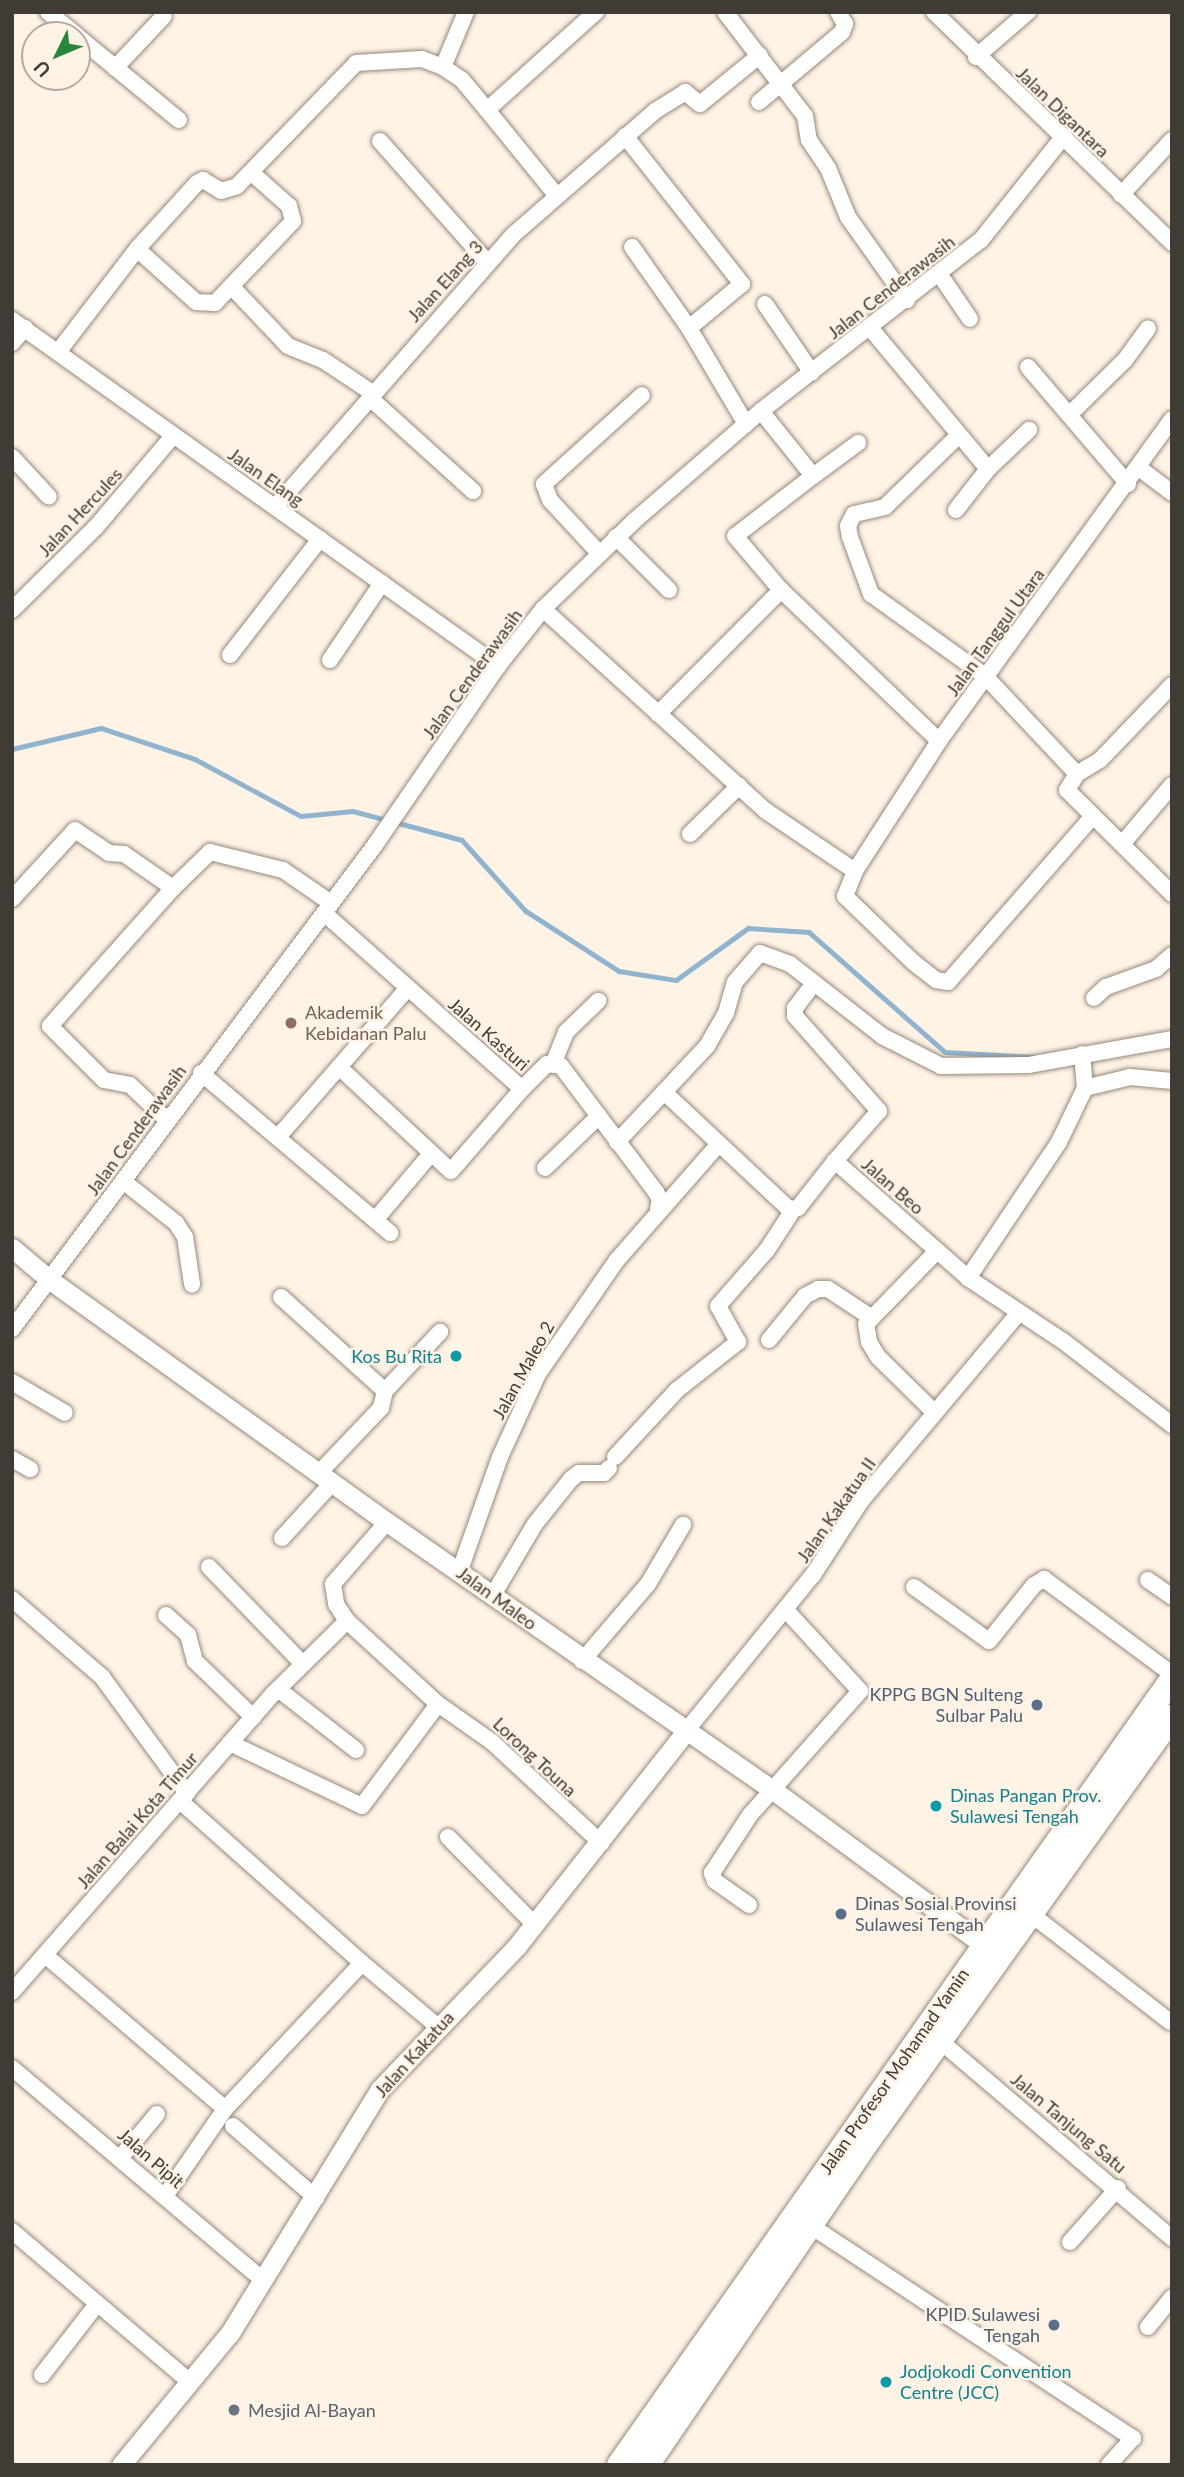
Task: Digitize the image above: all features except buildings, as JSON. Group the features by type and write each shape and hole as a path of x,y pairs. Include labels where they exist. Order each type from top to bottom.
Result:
{"main road":[{"name":"Jalan Profesor Mohamad Yamin","path":"647,2465 679,2399 984,1945 1172,1677"},
{"name":"Jalan Profesor Mohamad Yamin","path":"619,2465 679,2399 811,2227 939,2040 1172,1717"}],"street":[{"path":"443,67 466,12"},
{"path":"725,12 805,116 809,140 828,168 848,217 907,300"},
{"path":"759,102 842,32 845,24 838,12"},
{"name":"Jalan Digantara","path":"934,12 976,57 1064,136 1172,243"},
{"path":"976,57 1028,12"},
{"path":"115,68 164,16"},
{"path":"487,110 590,18"},
{"path":"91,48 179,120"},
{"name":"Jalan Elang 3","path":"275,507 486,261 625,136 667,103 685,92 699,104 760,55"},
{"path":"58,352 137,249 200,180 229,191 252,173 356,63 422,59 443,67 462,80 557,196"},
{"path":"625,136 742,284 689,328"},
{"name":"Jalan Cenderawasih","path":"12,1329 201,1073 375,845 498,666 543,609 616,537 761,411 871,329 981,240 1064,136"},
{"path":"1121,195 1172,140"},
{"path":"380,141 486,261"},
{"path":"137,249 201,305 211,306 293,221 289,206 252,173"},
{"path":"632,247 689,328 746,424"},
{"path":"940,275 970,319"},
{"path":"232,287 288,346 323,360 372,396 473,491"},
{"path":"765,304 812,373"},
{"path":"12,342 18,324"},
{"name":"Jalan Elang","path":"18,324 498,666"},
{"path":"1069,415 1125,360 1148,328"},
{"path":"871,329 988,469"},
{"path":"1028,367 1128,484"},
{"path":"599,553 550,499 544,484 642,395"},
{"path":"761,411 813,476"},
{"name":"Jalan Tanggul Utara","path":"848,866 934,737 985,676 1128,484 1172,419"},
{"path":"956,510 988,469 1028,430"},
{"path":"958,435 886,507 861,510 848,526 871,594 985,676 1077,774"},
{"name":"Jalan Hercules","path":"12,610 96,527 173,436"},
{"path":"858,443 735,536 781,590 934,737"},
{"path":"12,457 49,497"},
{"path":"1139,468 1172,493"},
{"path":"616,537 668,590"},
{"path":"230,654 320,539"},
{"path":"330,660 382,583"},
{"path":"658,713 781,590"},
{"path":"543,609 766,811 848,866 845,888 849,901 936,980 948,982 1093,816"},
{"path":"1172,685 1100,760 1077,774 1067,790 1172,894"},
{"path":"1122,844 1172,785"},
{"path":"690,834 739,786"},
{"path":"12,900 75,830 110,853 124,854 173,888 50,1026 104,1080 130,1085 167,1120"},
{"name":"Jalan Kasturi","path":"173,888 210,852 283,870 328,908 408,988 522,1089 554,1062 656,1192 660,1200 657,1209"},
{"path":"617,1142 719,1027 735,982 751,959 760,954 770,955 814,983 882,1036 942,1066 1029,1065 1172,1039"},
{"path":"1094,998 1107,987 1156,969 1172,956"},
{"path":"814,983 795,1008 795,1016 879,1111 835,1161"},
{"path":"278,1137 408,988"},
{"path":"554,1062 566,1032 598,1001"},
{"path":"968,1278 1041,1173 1085,1088 1082,1054"},
{"path":"340,1068 447,1170 454,1170 522,1089"},
{"path":"201,1073 390,1233"},
{"path":"1085,1088 1130,1077 1172,1081"},
{"path":"664,1092 793,1210"},
{"path":"545,1168 599,1116"},
{"name":"Jalan Maleo 2","path":"460,1570 500,1457 538,1374 589,1297 657,1209 719,1144"},
{"path":"375,1220 430,1155"},
{"name":"Jalan Beo","path":"493,1595 536,1524 571,1479 579,1473 604,1473 677,1390 738,1342 718,1306 767,1250 793,1210 835,1161 968,1278 1063,1341 1172,1425"},
{"path":"123,1181 176,1223 185,1237 192,1284"},
{"name":"Jalan Maleo","path":"12,1248 50,1280 387,1522 460,1570 582,1661 772,1790 984,1945"},
{"path":"934,1412 878,1357 867,1335 869,1316 936,1252"},
{"path":"769,1340 805,1296 818,1289 828,1289 869,1316"},
{"path":"281,1297 385,1391"},
{"name":"Jalan Kakatua II","path":"686,1731 786,1610 861,1501 1019,1313"},
{"path":"282,1538 381,1408 385,1391 440,1332"},
{"path":"12,1382 65,1413"},
{"path":"12,1459 30,1469"},
{"path":"347,1621 336,1604 333,1584 387,1522"},
{"path":"582,1661 648,1584 683,1525"},
{"path":"209,1567 297,1669"},
{"path":"914,1587 989,1641 1034,1585 1044,1579 1172,1677"},
{"path":"1148,1580 1172,1597"},
{"path":"12,1600 102,1677 183,1797 362,1963 438,2026"},
{"path":"749,1905 715,1881 712,1873 772,1790 860,1691 786,1610"},
{"path":"166,1615 190,1638 195,1661 253,1717"},
{"name":"Jalan Balai Kota Timur","path":"12,1992 278,1689 347,1621"},
{"name":"Lorong Touna","path":"347,1621 438,1704 485,1736 601,1843"},
{"path":"278,1689 356,1750"},
{"path":"230,1743 362,1807 438,1704"},
{"name":"Jalan Kakatua","path":"121,2465 230,2333 316,2198 380,2089 535,1925 686,1731"},
{"path":"448,1837 535,1925"},
{"path":"1031,1914 1170,2022"},
{"path":"45,1955 225,2109"},
{"path":"165,2196 225,2109 362,1963"},
{"name":"Jalan Tanjung Satu","path":"939,2040 1118,2188 1172,2238"},
{"name":"Jalan Pipit","path":"12,2068 121,2157 262,2280"},
{"path":"121,2157 157,2114"},
{"path":"233,2126 316,2198"},
{"path":"1070,2242 1118,2188"},
{"path":"811,2227 1133,2438 1109,2465"},
{"path":"12,2231 189,2381"},
{"path":"1147,2327 1172,2297"},
{"path":"41,2375 97,2304"}],"waterway":[{"path":"12,749 101,728 195,759 301,816 353,811 387,820"},
{"path":"395,822 462,840 526,911 619,971 676,980 748,928 809,932 945,1052 1035,1057"}],"place":[{"name":"Akademik Kebidanan Palu","path":"291,1023"},
{"name":"Kos Bu Rita","path":"456,1356"},
{"name":"KPPG BGN Sulteng Sulbar Palu","path":"1037,1705"},
{"name":"Dinas Pangan Prov. Sulawesi Tengah","path":"936,1806"},
{"name":"Dinas Sosial Provinsi Sulawesi Tengah","path":"841,1914"},
{"name":"KPID Sulawesi Tengah","path":"1054,2325"},
{"name":"Jodjokodi Convention Centre (JCC)","path":"886,2382"},
{"name":"Mesjid Al-Bayan","path":"234,2410"}]}
